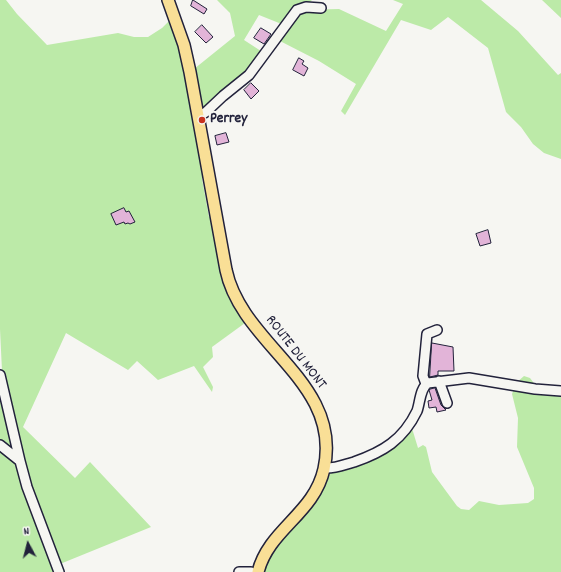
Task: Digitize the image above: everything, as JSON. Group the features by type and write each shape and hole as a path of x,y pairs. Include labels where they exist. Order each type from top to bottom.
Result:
{"main road":[{"name":"ROUTE DU MONT","path":"168,0 184,45 231,288 247,316 294,372 310,394 320,416 325,435 324,468 319,485 312,498 270,544 262,557 258,572"}],"street":[{"path":"198,117 206,112 249,75 297,10 306,7 321,8"},
{"path":"324,468 334,468 344,465 383,450 402,433 416,413 426,384 423,376 427,334 437,330"},
{"path":"0,375 27,487 59,572"},
{"path":"426,384 469,378 535,389 561,391"},
{"path":"439,381 447,403"},
{"path":"0,445 20,460"},
{"path":"239,572 251,572"}],"green space":[{"path":"0,0 6,0 17,14 47,45 118,33 134,37 148,37 162,28 172,18 182,50 204,169 202,179 209,217 212,217 232,300 245,323 212,347 213,357 203,367 213,387 212,392 194,366 158,380 137,361 128,370 66,333 23,427 75,478 90,462 151,527 60,564 30,486 2,371 0,329"},
{"path":"217,0 312,0 284,25 259,15 244,40 264,53 251,71 203,111 201,109 194,69 235,36 230,13"},
{"path":"393,0 481,0 518,31 558,75 561,73 561,159 544,153 533,144 521,127 506,112 488,48 448,17 431,30 401,20 345,115 341,111 356,84 319,61 278,40 300,10 339,9 386,31 403,4"},
{"path":"542,0 561,0 561,18"},
{"path":"524,376 530,378 536,386 561,386 561,572 263,572 267,560 278,542 299,522 317,501 327,477 332,472 358,462 411,425 418,448 423,445 426,447 432,472 457,506 461,509 469,510 479,501 499,505 528,503 534,499 534,488 517,447 518,418 512,394 516,383"},
{"path":"0,383 16,455 0,444"},
{"path":"0,447 17,462 57,572 0,572"}],"building":[{"path":"193,0 207,9 204,14 191,6"},
{"path":"202,25 213,37 206,43 195,32"},
{"path":"261,28 271,34 264,44 254,38"},
{"path":"299,58 304,61 302,64 308,68 304,76 293,70"},
{"path":"251,83 259,91 251,99 244,90"},
{"path":"226,133 229,142 217,145 215,136"},
{"path":"124,208 126,212 129,211 135,222 125,224 124,222 116,225 111,214"},
{"path":"488,230 491,243 480,246 476,234"},
{"path":"432,343 453,347 454,371 438,371 438,375 430,377"},
{"path":"435,388 441,405 446,410 437,412 436,407 429,408 428,401 432,400 429,390"}],"place":[{"name":"Perrey","path":"202,120"}]}
